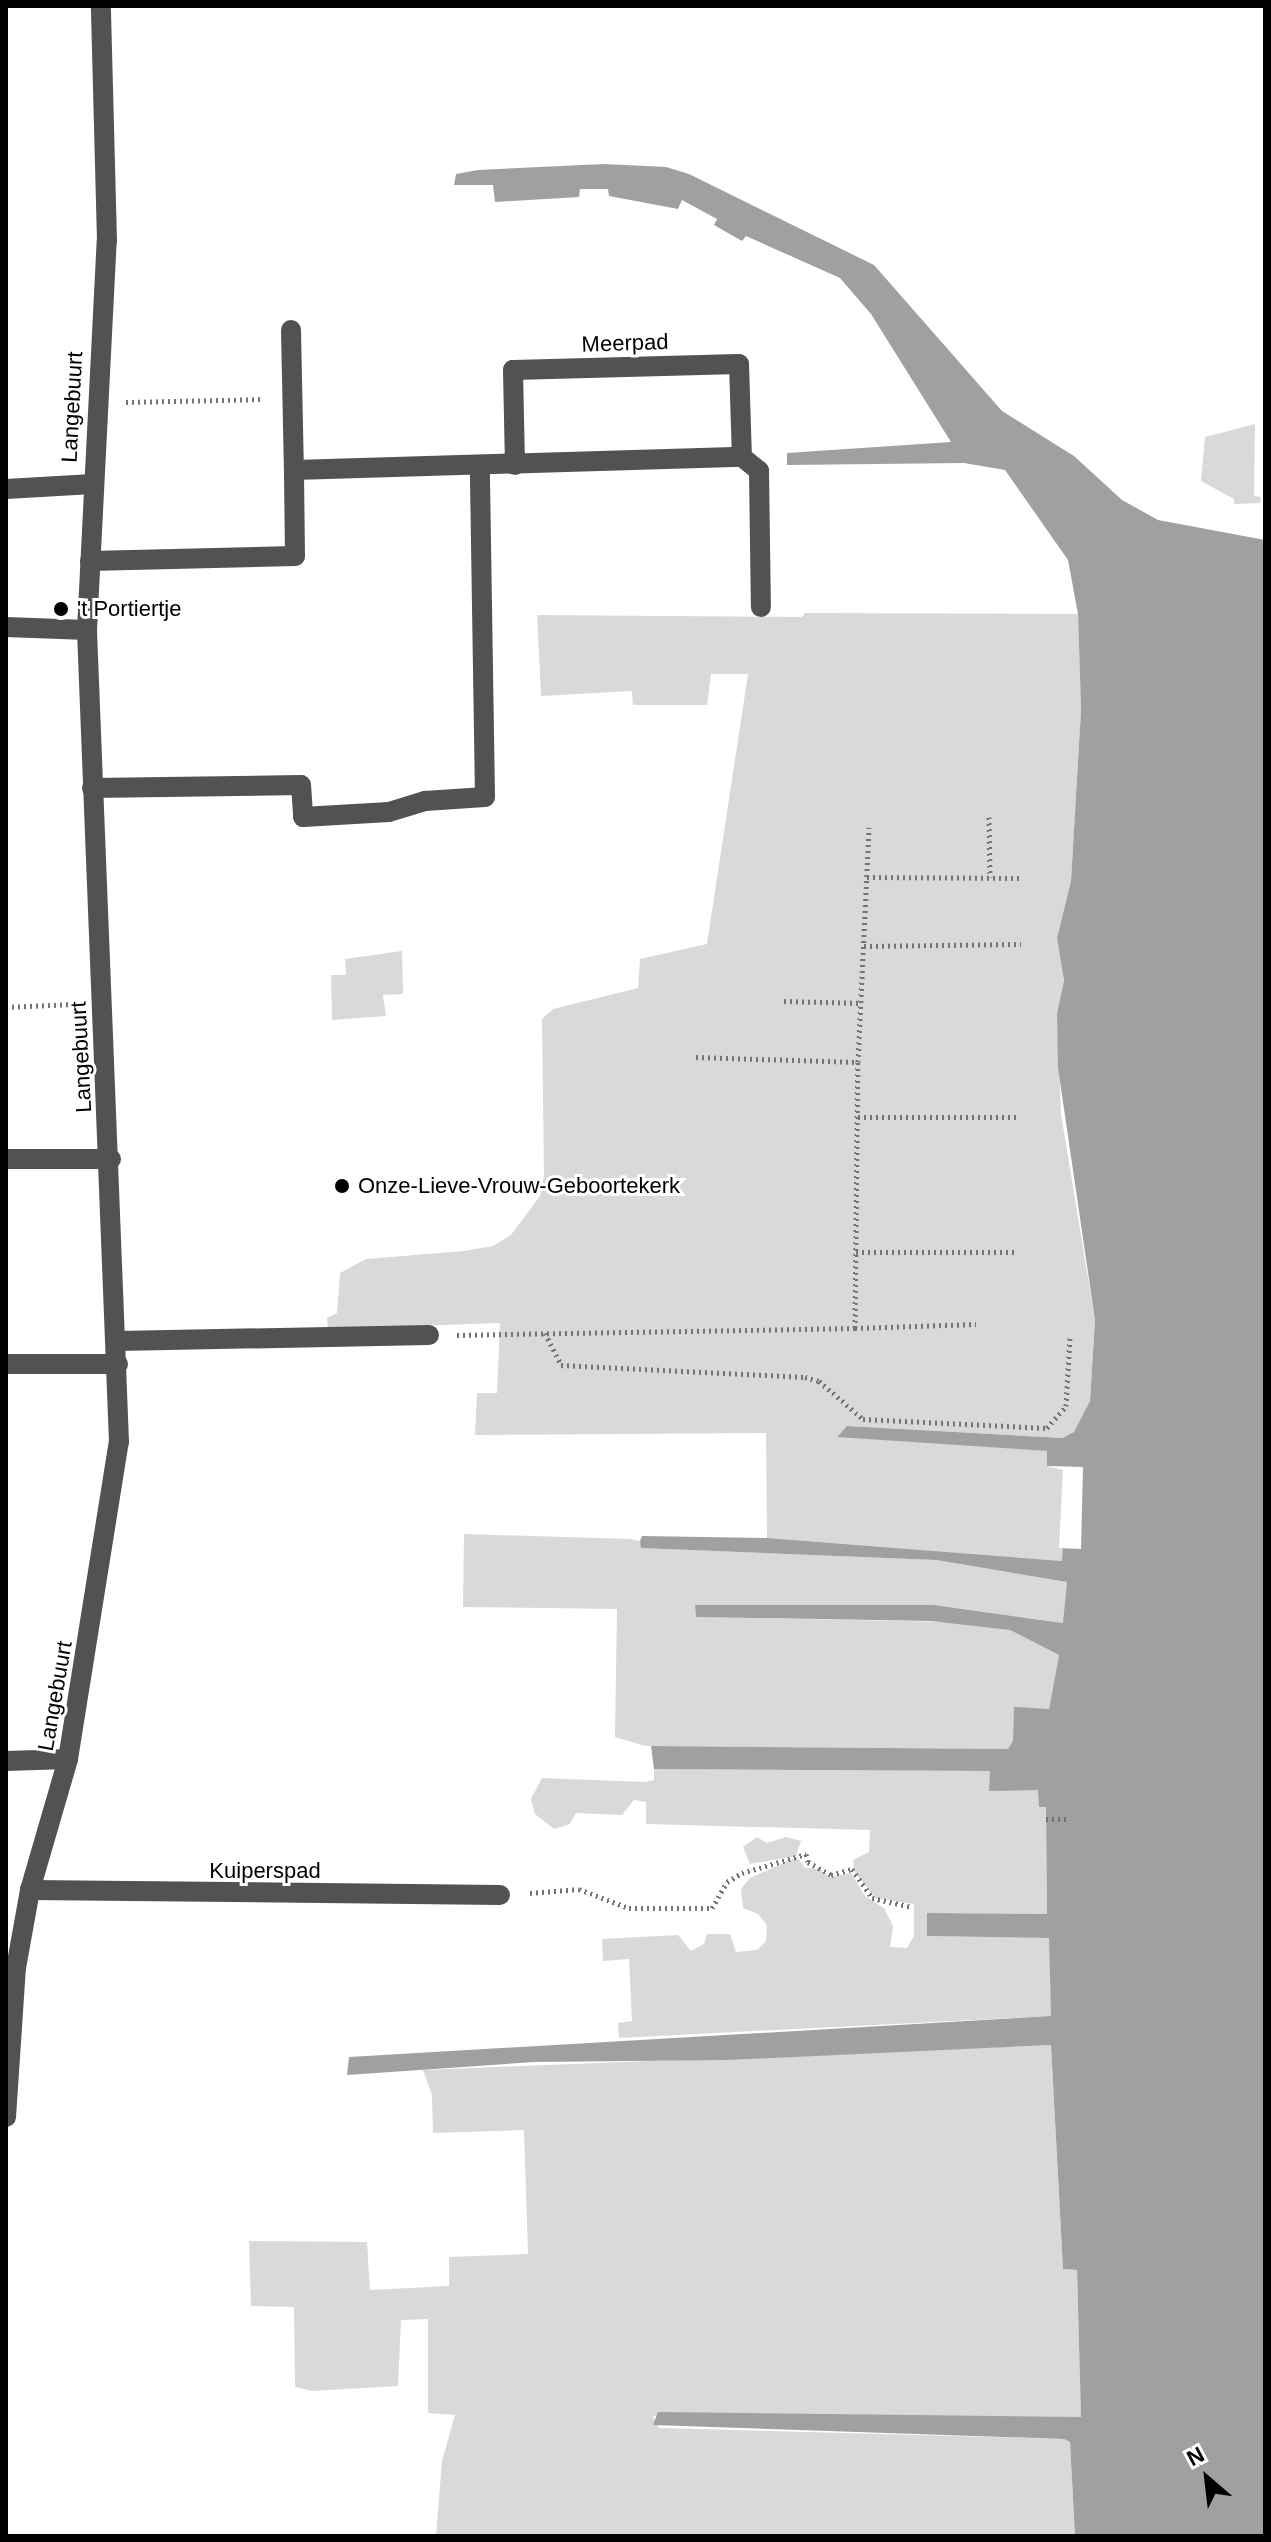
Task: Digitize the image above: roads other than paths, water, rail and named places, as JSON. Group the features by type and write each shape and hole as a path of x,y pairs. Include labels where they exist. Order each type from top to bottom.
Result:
{"street":[{"name":"Langebuurt","path":"6,2117 16,1968 30,1890 68,1759 109,1525 119,1442 111,1159 87,630 107,241 101,6"},
{"path":"90,561 295,556 291,330"},
{"name":"Meerpad","path":"515,465 513,370 739,364 742,457 759,471 761,607"},
{"path":"294,470 742,457"},
{"path":"92,788 301,785 303,817 389,812 425,801 485,797 480,466"},
{"path":"6,489 93,484"},
{"path":"6,627 87,630"},
{"path":"6,1159 111,1159"},
{"path":"118,1341 429,1335"},
{"path":"6,1364 118,1364"},
{"path":"6,1761 68,1759"},
{"name":"Kuiperspad","path":"30,1890 500,1895"}],"place":[{"name":"'t Portiertje","path":"61,609"},
{"name":"Onze-Lieve-Vrouw-Geboortekerk","path":"342,1186"}]}
